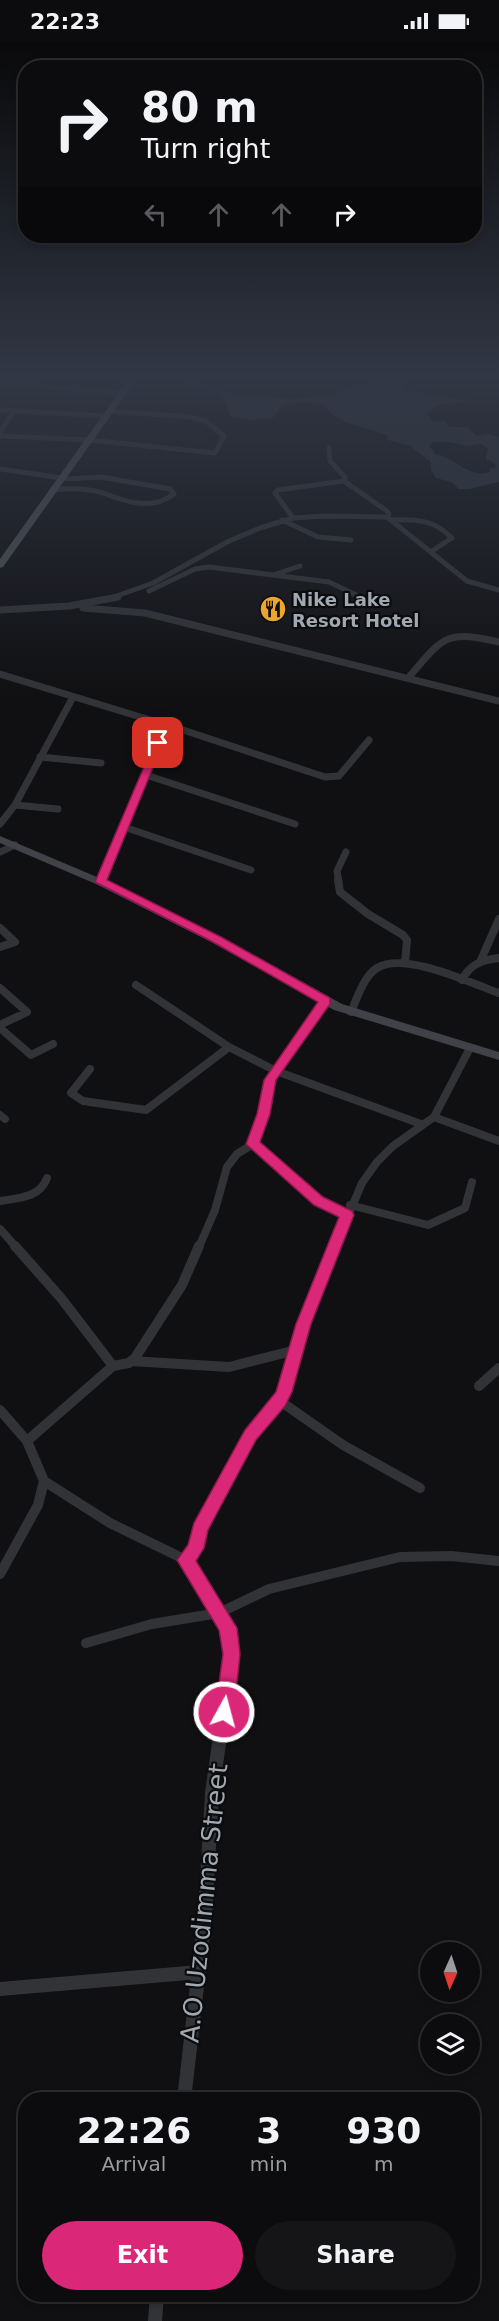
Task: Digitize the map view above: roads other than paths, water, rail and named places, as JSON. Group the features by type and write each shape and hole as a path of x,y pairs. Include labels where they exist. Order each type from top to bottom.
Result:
{"main road":[{"path":"0,565 57,483"},
{"path":"0,839 100,882 217,940 325,1001 351,1012 499,1056"}],"street":[{"path":"52,490 70,488 102,493 114,499 141,505 174,494 170,489 138,483"},
{"path":"293,518 276,497 275,493 278,490 333,483"},
{"path":"346,483 387,511 390,519 466,581 499,590"},
{"path":"0,610 69,606 117,597 153,583 229,542 282,520 293,518 432,521 452,538 432,551"},
{"path":"282,520 318,537 351,540"},
{"path":"274,575 300,566"},
{"path":"0,615 100,607 120,602 203,567 329,582 356,594"},
{"path":"83,608 145,613 499,700"},
{"path":"408,678 445,637 465,634 497,641"},
{"path":"0,683 2,675 333,778 339,776 369,740"},
{"path":"0,824 15,805 73,698"},
{"path":"100,882 146,775 164,726"},
{"path":"40,757 101,763"},
{"path":"146,775 295,824"},
{"path":"15,805 58,809"},
{"path":"124,826 251,870"},
{"path":"0,852 15,845"},
{"path":"346,852 337,872 340,892 407,940 405,963"},
{"path":"480,962 499,919"},
{"path":"0,928 15,942 0,947"},
{"path":"462,980 468,968 480,962 499,958"},
{"path":"351,1012 366,982 377,968 405,963 499,993"},
{"path":"136,985 230,1047 276,1071 421,1124"},
{"path":"0,988 27,1012 0,1026 24,1052 31,1055 53,1044"},
{"path":"131,1362 182,1286 215,1210 227,1167 237,1154 253,1144 263,1114 270,1080 325,1001"},
{"path":"90,1069 73,1088 71,1093 75,1097 83,1101 146,1110 230,1047"},
{"path":"0,1410 27,1441 44,1482 110,1523 186,1560 196,1548 200,1529 250,1435 280,1401 320,1281 362,1183 377,1162 421,1124 434,1117 470,1048"},
{"path":"434,1117 499,1141"},
{"path":"253,1144 319,1201 349,1210 428,1225 465,1208 472,1182"},
{"path":"0,1201 40,1193 47,1178"},
{"path":"0,1228 61,1298 113,1366"},
{"path":"27,1441 113,1366 131,1362 229,1367 296,1350"},
{"path":"479,1386 499,1368"},
{"path":"280,1401 343,1445 420,1488"},
{"path":"0,1574 38,1505 44,1482"},
{"path":"86,1642 152,1624 219,1613 269,1589 400,1557 451,1556 499,1561"},
{"name":"A.O Uzodimma Street","path":"185,2092 199,1972 212,1794 231,1654 228,1628 186,1560"},
{"path":"0,1989 199,1972"},
{"path":"155,2321 156,2302"}],"place":[{"name":"Nike Lake Resort Hotel","path":"273,609"}]}
